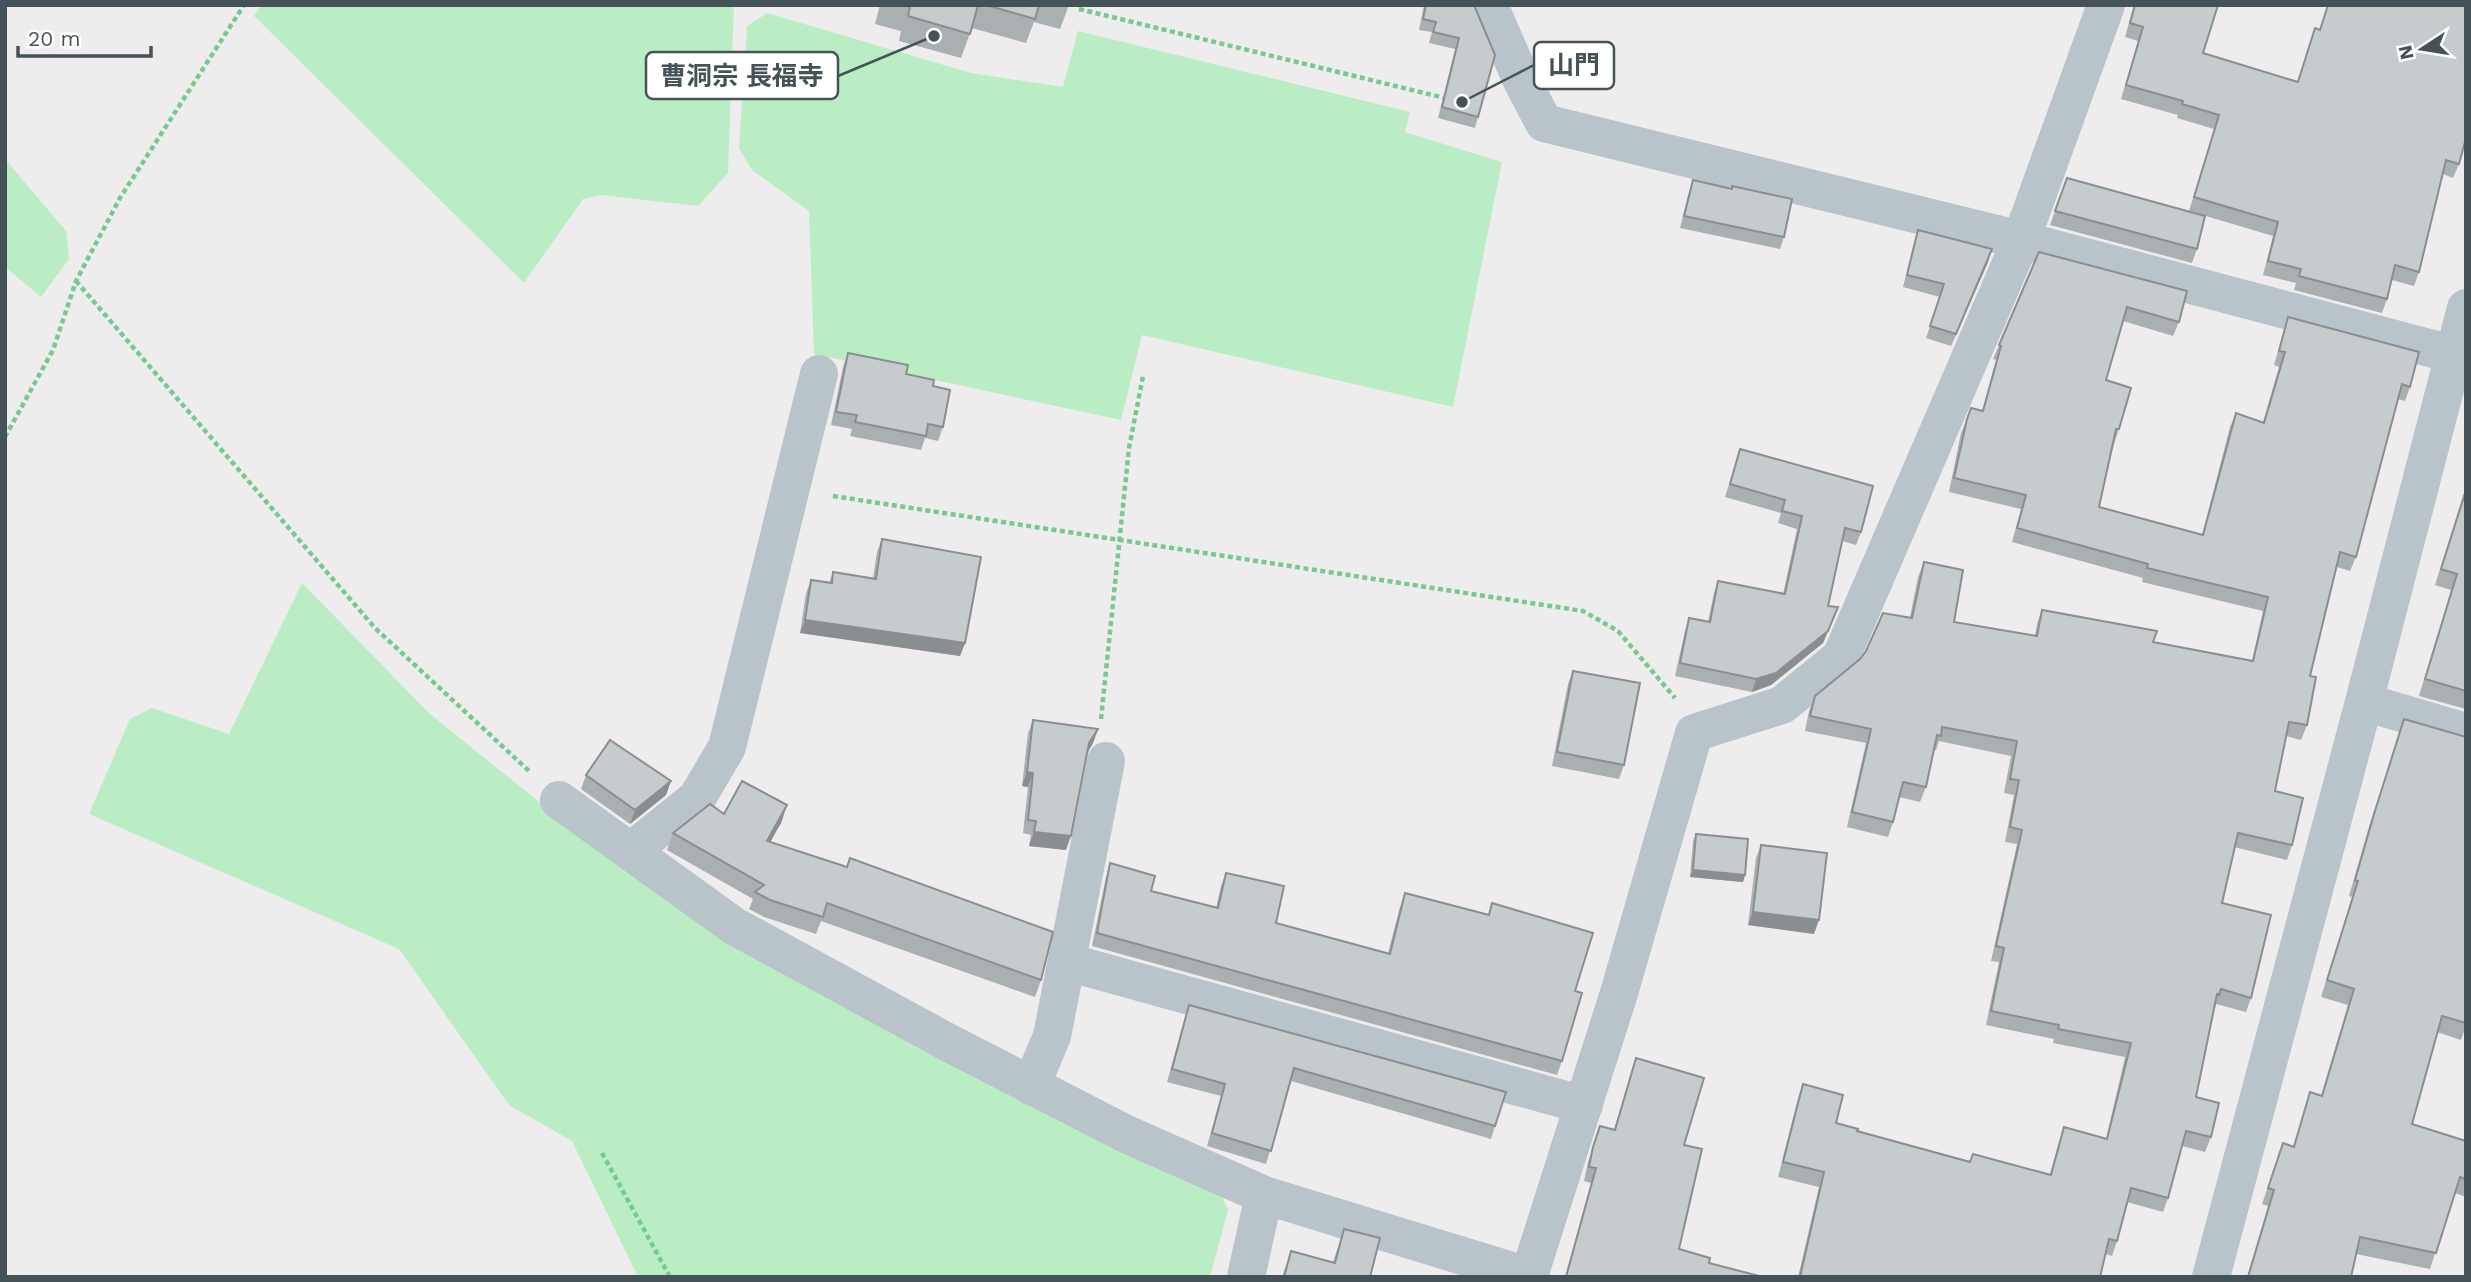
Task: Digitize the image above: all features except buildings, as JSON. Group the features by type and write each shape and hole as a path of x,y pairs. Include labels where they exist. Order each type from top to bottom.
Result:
{"street":[{"path":"1489,5 1521,79 1544,123 2021,240 2452,354"},
{"path":"559,800 734,926 1031,1086 1126,1134 1264,1195 1530,1277 1619,993 1693,733 1782,705 1841,657 2021,240 2106,5"},
{"path":"2211,1277 2466,308"},
{"path":"631,851 697,798 727,747 819,374"},
{"path":"2364,702 2466,732"},
{"path":"1031,1086 1052,1037 1106,761"},
{"path":"1067,962 1584,1105"},
{"path":"1246,1277 1264,1195"}],"path":[{"path":"5,437 53,350 76,281 120,198 244,5"},
{"path":"1079,9 1455,101"},
{"path":"76,281 375,628 559,800"},
{"path":"1106,761 1100,728 1129,448 1143,376"},
{"path":"790,489 1583,611 1618,631 1703,730"},
{"path":"602,1153 670,1277"}],"green space":[{"path":"261,5 734,5 728,173 698,206 601,195 583,199 524,283 254,16"},
{"path":"767,13 971,73 1063,87 1078,31 1410,112 1405,132 1502,162 1453,407 1142,335 1121,420 814,354 809,211 752,170 739,148 747,26"},
{"path":"5,159 66,231 69,259 41,297 5,267"},
{"path":"302,583 430,714 543,805 1222,1196 1228,1210 1210,1277 638,1277 572,1141 509,1105 399,949 89,814 130,719 152,708 229,734"}],"place":[{"name":"曹洞宗 長福寺","path":"934,36"},
{"name":"山門","path":"1462,102"}]}
